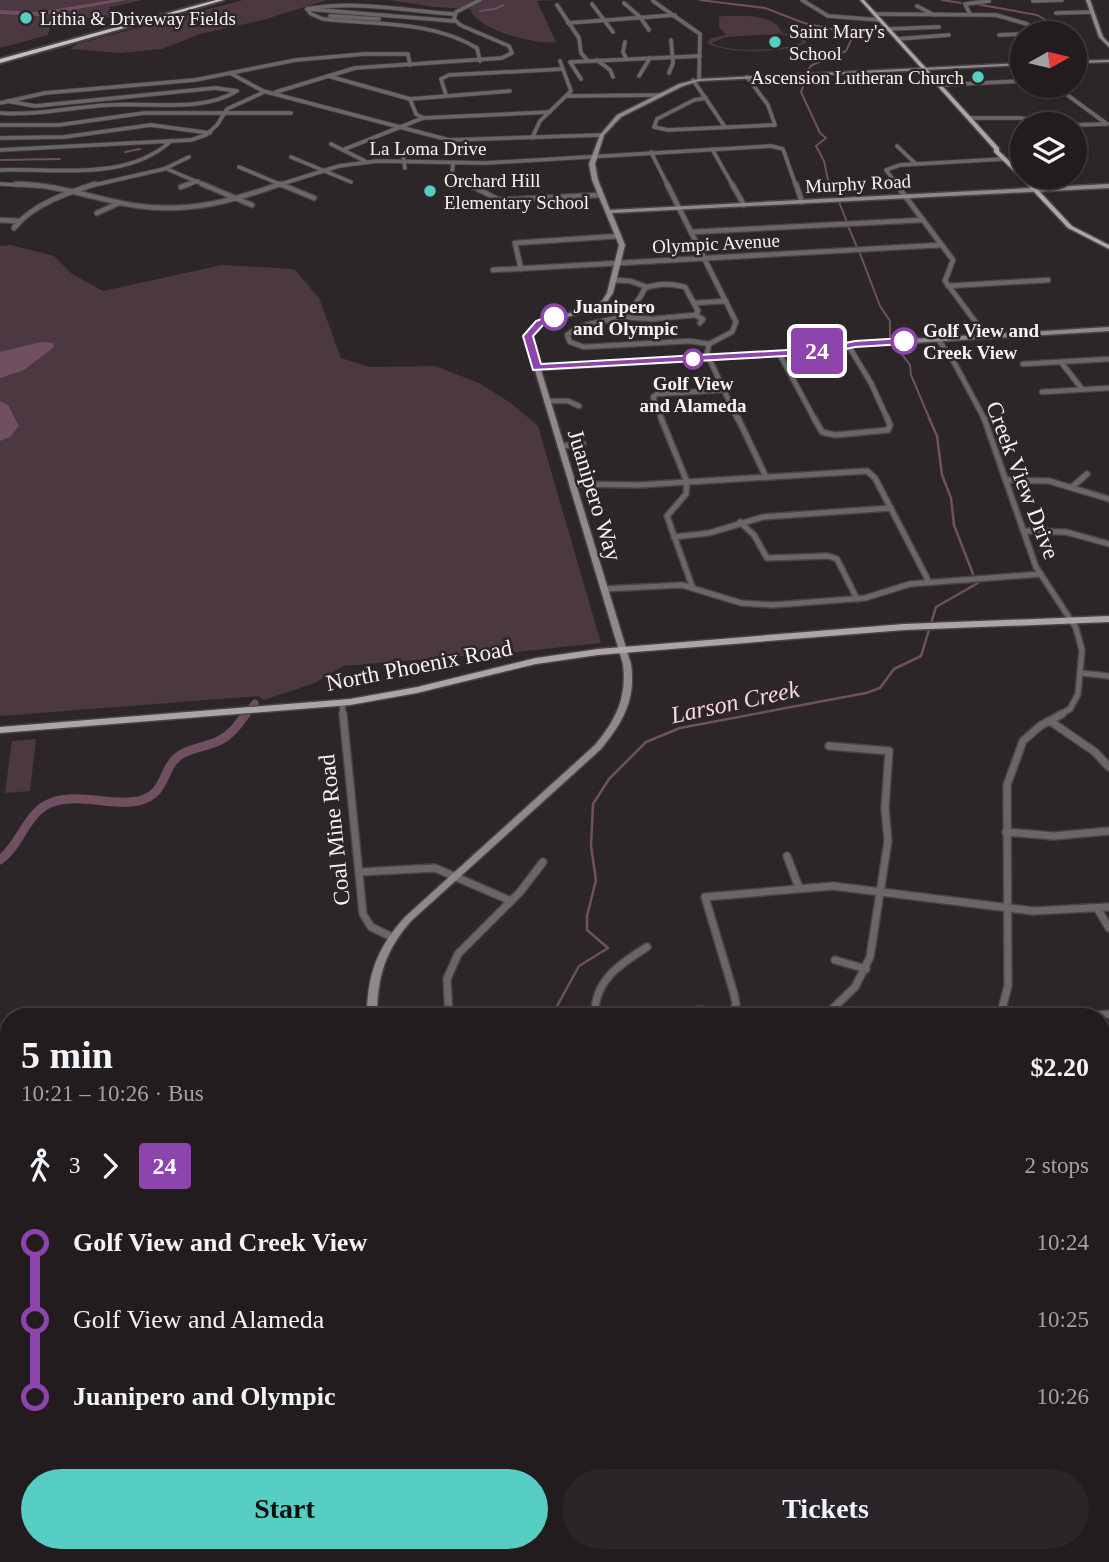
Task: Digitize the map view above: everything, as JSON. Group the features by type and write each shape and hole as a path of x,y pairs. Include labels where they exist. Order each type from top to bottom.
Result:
{"highway":[{"path":"0,54 200,0"},
{"path":"0,61 222,0"}],"main road":[{"path":"862,0 1010,164"},
{"path":"997,149 1003,150 1010,158"},
{"path":"1034,190 1070,227 1109,247"},
{"name":"North Phoenix Road","path":"0,730 342,703 417,690 547,659 623,650 1070,618 1109,619"}],"street":[{"path":"307,9 318,3 344,0 454,14 480,0"},
{"path":"803,0 811,9 831,16 880,20"},
{"path":"1032,1 1062,0"},
{"path":"1088,0 1101,37 1109,46"},
{"path":"653,1 700,34 701,65 696,80 725,127"},
{"path":"970,14 965,4 989,1"},
{"path":"624,3 640,17 649,30"},
{"path":"592,4 613,32"},
{"path":"557,5 579,38 581,53 588,61"},
{"path":"917,6 933,15"},
{"path":"307,9 314,16 449,35 477,48 480,61"},
{"path":"0,150 191,140 218,128 227,109 262,93 274,92 355,68 480,61 505,57 512,53 511,49 454,21 307,9"},
{"path":"1056,13 1092,12"},
{"path":"454,14 454,21"},
{"path":"875,15 970,14 1014,21"},
{"path":"568,23 675,15"},
{"path":"314,16 379,19"},
{"path":"985,22 995,16"},
{"path":"889,29 939,27"},
{"path":"897,39 949,35"},
{"path":"999,35 1010,35"},
{"path":"669,73 673,63 671,40"},
{"path":"625,42 623,52 626,58"},
{"path":"0,103 45,93 152,86 296,60 364,54 408,54 410,65"},
{"path":"581,79 570,62 700,55"},
{"path":"639,76 650,58"},
{"path":"597,60 610,70 613,78"},
{"path":"532,138 540,121 568,96 571,86 560,61"},
{"path":"1087,62 1109,61"},
{"path":"593,155 602,135 619,116 661,94 696,80 1010,65"},
{"path":"446,95 440,80 449,75 563,69"},
{"path":"230,73 262,93"},
{"path":"326,76 410,99 510,91"},
{"path":"706,98 694,100 654,121 654,127 663,130 775,125 768,105 747,77"},
{"path":"939,85 1010,82"},
{"path":"253,86 456,141 602,135"},
{"path":"0,113 34,115 101,106 174,104 225,98 236,90 200,89 35,106 7,101"},
{"path":"568,96 661,94"},
{"path":"225,98 240,102"},
{"path":"1068,98 1090,108 1108,124"},
{"path":"410,99 416,114 423,118"},
{"path":"345,149 423,118 550,112"},
{"path":"0,125 65,124 136,113 291,113"},
{"path":"970,118 1010,117"},
{"path":"1087,125 1108,124"},
{"path":"0,138 64,137 151,125 210,133"},
{"path":"0,170 94,170 152,156 165,149 171,141"},
{"path":"331,144 365,161"},
{"path":"897,146 905,150 916,164"},
{"name":"La Loma Drive","path":"0,184 40,183 120,203 179,209 207,206 365,161 403,158 453,163 780,147 802,202"},
{"path":"712,149 744,205"},
{"path":"651,152 736,322 734,328 709,344 690,341 584,347 570,342 568,335 573,330 621,317 652,319 695,315 703,319 700,323"},
{"name":"Juanipero Way","path":"392,937 455,876 598,747 613,729 625,706 629,673 623,650 528,341 531,331 548,319 599,305 608,298 622,249 593,172 593,155"},
{"path":"14,228 18,221 34,209 114,178 166,169 189,157"},
{"path":"291,157 351,182"},
{"path":"403,158 405,168"},
{"path":"986,336 948,286 945,276 953,266 953,260 886,170 895,165 1003,159"},
{"path":"453,163 452,176 499,200 601,195"},
{"path":"239,167 314,198"},
{"path":"166,169 252,205"},
{"path":"40,183 52,173"},
{"path":"181,187 198,181"},
{"name":"Murphy Road","path":"608,212 1109,186"},
{"path":"97,212 120,203"},
{"path":"0,220 18,221"},
{"path":"691,232 923,220"},
{"path":"521,269 515,243 619,236"},
{"name":"Olympic Avenue","path":"493,270 941,245"},
{"path":"613,280 647,287 682,285 688,289 695,303 698,312 695,315"},
{"path":"948,286 1048,280"},
{"path":"621,317 639,304 647,287"},
{"path":"695,303 726,301"},
{"path":"537,368 1109,329"},
{"name":"Creek View Drive","path":"938,339 955,364 990,430 1041,574 1070,618 1082,650 1081,673 1074,702 1070,709 1029,734 1020,748 1007,785 1007,986 1002,1008"},
{"path":"709,344 709,358 765,477"},
{"path":"779,353 824,433 888,430 890,425 872,385 848,345"},
{"path":"1023,364 1109,359"},
{"path":"1060,362 1082,389"},
{"path":"1042,392 1109,388"},
{"path":"692,586 667,516 686,494 687,482 653,397 657,394 724,390"},
{"path":"546,401 568,401 579,406"},
{"path":"560,446 583,444"},
{"path":"572,484 687,482 869,472 929,582"},
{"path":"1072,487 1087,474"},
{"path":"1008,480 1049,481 1109,499"},
{"path":"674,537 709,533 763,517 891,508"},
{"path":"740,522 754,535 761,553 767,558 828,556 837,559 857,599"},
{"path":"1025,531 1066,532 1109,544"},
{"path":"604,589 671,584 692,586 751,605 857,599 899,585 1041,574"},
{"path":"1081,673 1109,676"},
{"name":"Coal Mine Road","path":"342,703 366,921 371,927 392,937"},
{"path":"1050,721 1095,752 1108,765"},
{"path":"830,746 889,751 885,808 888,841 870,957 855,987 833,1008"},
{"path":"1006,832 1054,836 1109,831"},
{"path":"787,856 799,888"},
{"path":"448,1008 446,993 451,966 468,942 511,901 543,862"},
{"path":"359,872 428,867 511,901"},
{"path":"735,1008 734,994 705,897 833,886 1043,912 1109,906"},
{"path":"1097,908 1109,928"},
{"path":"372,1008 374,974 392,937"},
{"path":"593,1008 599,988 612,972 647,947"},
{"path":"835,960 866,969"}],"shaded area":[{"name":"Lithia & Driveway Fields","path":"0,0 143,0 110,7 111,17 51,21 48,35 0,48"},
{"path":"243,0 327,0 263,20 200,34 162,49 120,53 70,49 77,44"},
{"path":"389,0 556,0 537,1 556,42 535,41 508,34 484,23 475,17 470,9"},
{"path":"748,16 765,19 772,22 782,33 801,36 807,42 799,46 756,51 740,51 714,46 707,42 726,35 719,27 719,17","holes":["779,34 796,37 802,42 771,49 729,48 712,43 725,37"]},
{"path":"11,245 54,256 72,274 103,291 222,265 294,269 319,298 341,358 370,367 435,366 479,383 511,403 538,426 601,643 516,652 495,649 473,655 343,666 315,683 264,700 259,696 0,716 0,246"},
{"path":"41,342 53,343 54,347 24,370 0,378 0,352"},
{"path":"0,401 8,405 19,426 10,437 0,441"},
{"path":"36,739 30,791 5,793 12,741"}],"waterway":[{"path":"0,12 39,14 124,0"},
{"name":"Larson Creek","path":"700,0 765,8 804,23 854,34 846,51 812,65 806,72"},
{"path":"942,0 961,3"},
{"path":"976,4 1037,15 1047,21"},
{"path":"495,9 503,5"},
{"path":"480,11 494,9"},
{"name":"Larson Creek","path":"807,76 801,92 820,133 826,138 816,146 824,161 828,180 838,187 837,197"},
{"path":"125,152 140,149"},
{"path":"1,160 60,159"},
{"name":"Larson Creek","path":"839,202 847,222"},
{"name":"Larson Creek","path":"848,226 857,247"},
{"name":"Larson Creek","path":"859,251 880,306 890,321 890,338"},
{"name":"Larson Creek","path":"895,345 910,365 911,375 930,420"},
{"name":"Larson Creek","path":"929,418 937,436 942,475 951,498 954,525 973,574"},
{"name":"Larson Creek","path":"556,1008 579,966 608,948 587,930 587,916 596,880 591,846 593,804 609,779 646,742 680,728 866,693 880,688 894,669 921,656 936,607 978,583"},
{"path":"245,715 255,703"},
{"path":"0,860 34,815 48,804 70,799 127,802 148,798 155,793 174,760 180,755 224,738 246,714"}],"bus line":[{"name":"24","path":"554,317 540,323 528,336 537,368 822,351 855,344 904,341"}],"place":[{"name":"Lithia & Driveway Fields","path":"26,18"},
{"name":"Saint Mary's School","path":"775,42"},
{"name":"Ascension Lutheran Church","path":"978,77"},
{"name":"Orchard Hill Elementary School","path":"430,191"},
{"name":"Juanipero and Olympic","path":"554,317"},
{"name":"Golf View and Creek View","path":"904,341"},
{"name":"Golf View and Alameda","path":"693,359"}]}
